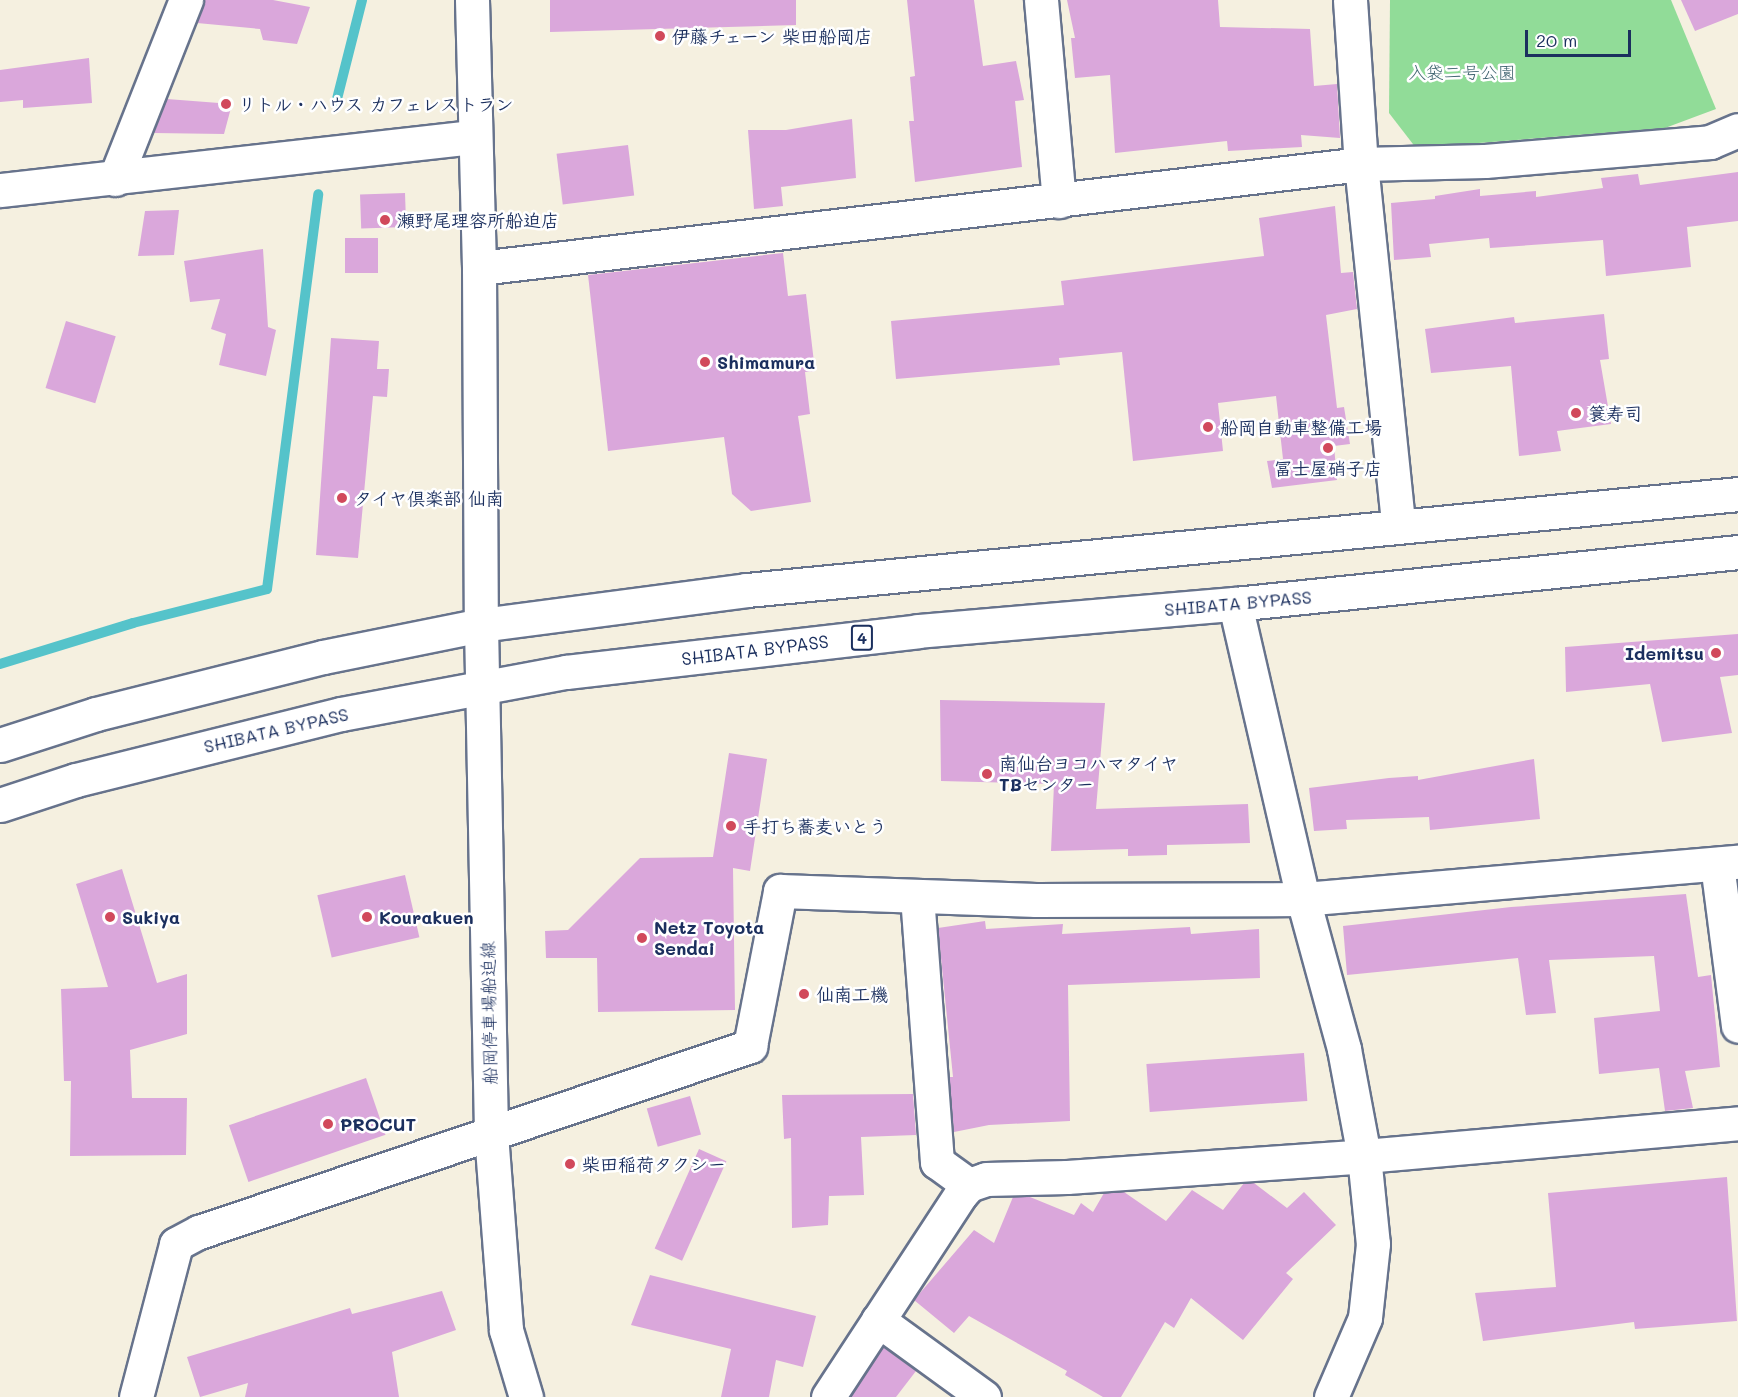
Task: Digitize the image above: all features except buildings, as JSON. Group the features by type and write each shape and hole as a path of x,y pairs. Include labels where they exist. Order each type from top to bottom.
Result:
{"main road":[{"path":"115,179 186,0"},
{"name":"船岡停車場船迫線","path":"472,0 479,268 481,625 491,1134 506,1329 526,1397"},
{"path":"1041,0 1059,201"},
{"path":"1350,0 1361,164 1398,525"},
{"path":"479,268 1361,164 1485,160 1710,141 1738,130"},
{"path":"0,190 115,179 474,137"},
{"path":"0,745 96,714 266,671 481,625 747,590 1398,525 1738,494"},
{"name":"SHIBATA BYPASS","path":"0,805 76,780 216,744 381,706 566,672 918,631 1235,604 1738,552"},
{"path":"1235,604 1303,899 1344,1049 1364,1156 1373,1244 1365,1318 1331,1397"},
{"path":"136,1397 176,1244 198,1232 750,1046 780,891 1036,900 1303,899 1727,863 1738,1026"},
{"path":"917,896 937,1162 969,1185"},
{"path":"828,1397 969,1185 1016,1176 1067,1177 1364,1156 1738,1123"},
{"path":"878,1320 984,1397"}],"green space":[{"name":"入袋二号公園","path":"1390,0 1671,0 1716,109 1665,128 1416,148 1389,113"}],"waterway":[{"path":"336,103 362,0"},
{"path":"0,664 133,623 267,589 318,194"}],"place":[{"name":"伊藤チェーン 柴田船岡店","path":"660,36"},
{"name":"リトル・ハウス カフェレストラン","path":"226,104"},
{"name":"瀬野尾理容所船迫店","path":"385,220"},
{"name":"Shimamura","path":"705,362"},
{"name":"簑寿司","path":"1576,413"},
{"name":"船岡自動車整備工場","path":"1208,427"},
{"name":"冨士屋硝子店","path":"1328,448"},
{"name":"タイヤ倶楽部 仙南","path":"342,498"},
{"name":"Idemitsu","path":"1716,653"},
{"name":"南仙台ヨコハマタイヤ TBセンター","path":"987,774"},
{"name":"手打ち蕎麦いとう","path":"731,826"},
{"name":"Sukiya","path":"110,917"},
{"name":"Kourakuen","path":"367,917"},
{"name":"Netz Toyota Sendai","path":"642,938"},
{"name":"仙南工機","path":"804,994"},
{"name":"PROCUT","path":"328,1124"},
{"name":"柴田稲荷タクシー","path":"570,1164"}]}
